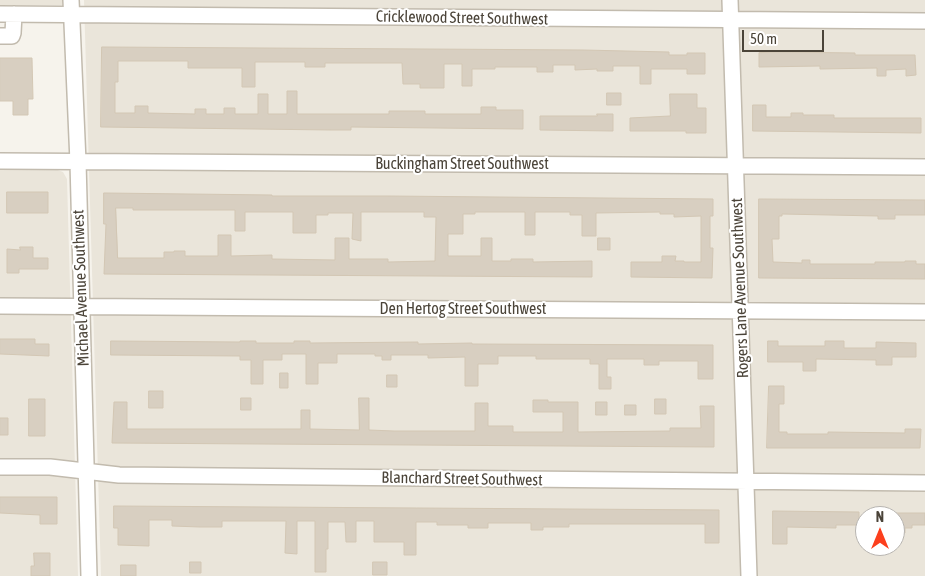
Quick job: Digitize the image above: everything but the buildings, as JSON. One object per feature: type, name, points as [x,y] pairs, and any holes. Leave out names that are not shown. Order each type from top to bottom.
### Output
[{"type":"street","name":"Rogers Lane Avenue Southwest","points":[[730,0],[749,576]]},
{"type":"street","name":"Cricklewood Street Southwest","points":[[7,14],[71,7],[730,20],[925,21]]},
{"type":"street","name":"Michael Avenue Southwest","points":[[71,7],[78,162],[89,576]]},
{"type":"street","points":[[0,36],[12,36],[14,33],[7,14]]},
{"type":"street","name":"Buckingham Street Southwest","points":[[0,161],[925,167]]},
{"type":"street","name":"Den Hertog Street Southwest","points":[[0,306],[925,312]]},
{"type":"street","name":"Blanchard Street Southwest","points":[[0,467],[50,467],[120,475],[925,483]]},
{"type":"shaded area","points":[[0,0],[62,0],[62,5],[0,5]]},
{"type":"shaded area","points":[[84,0],[925,0],[925,576],[101,576]]},
{"type":"shaded area","points":[[0,166],[47,166],[63,172],[67,179],[78,576],[0,576]]}]
